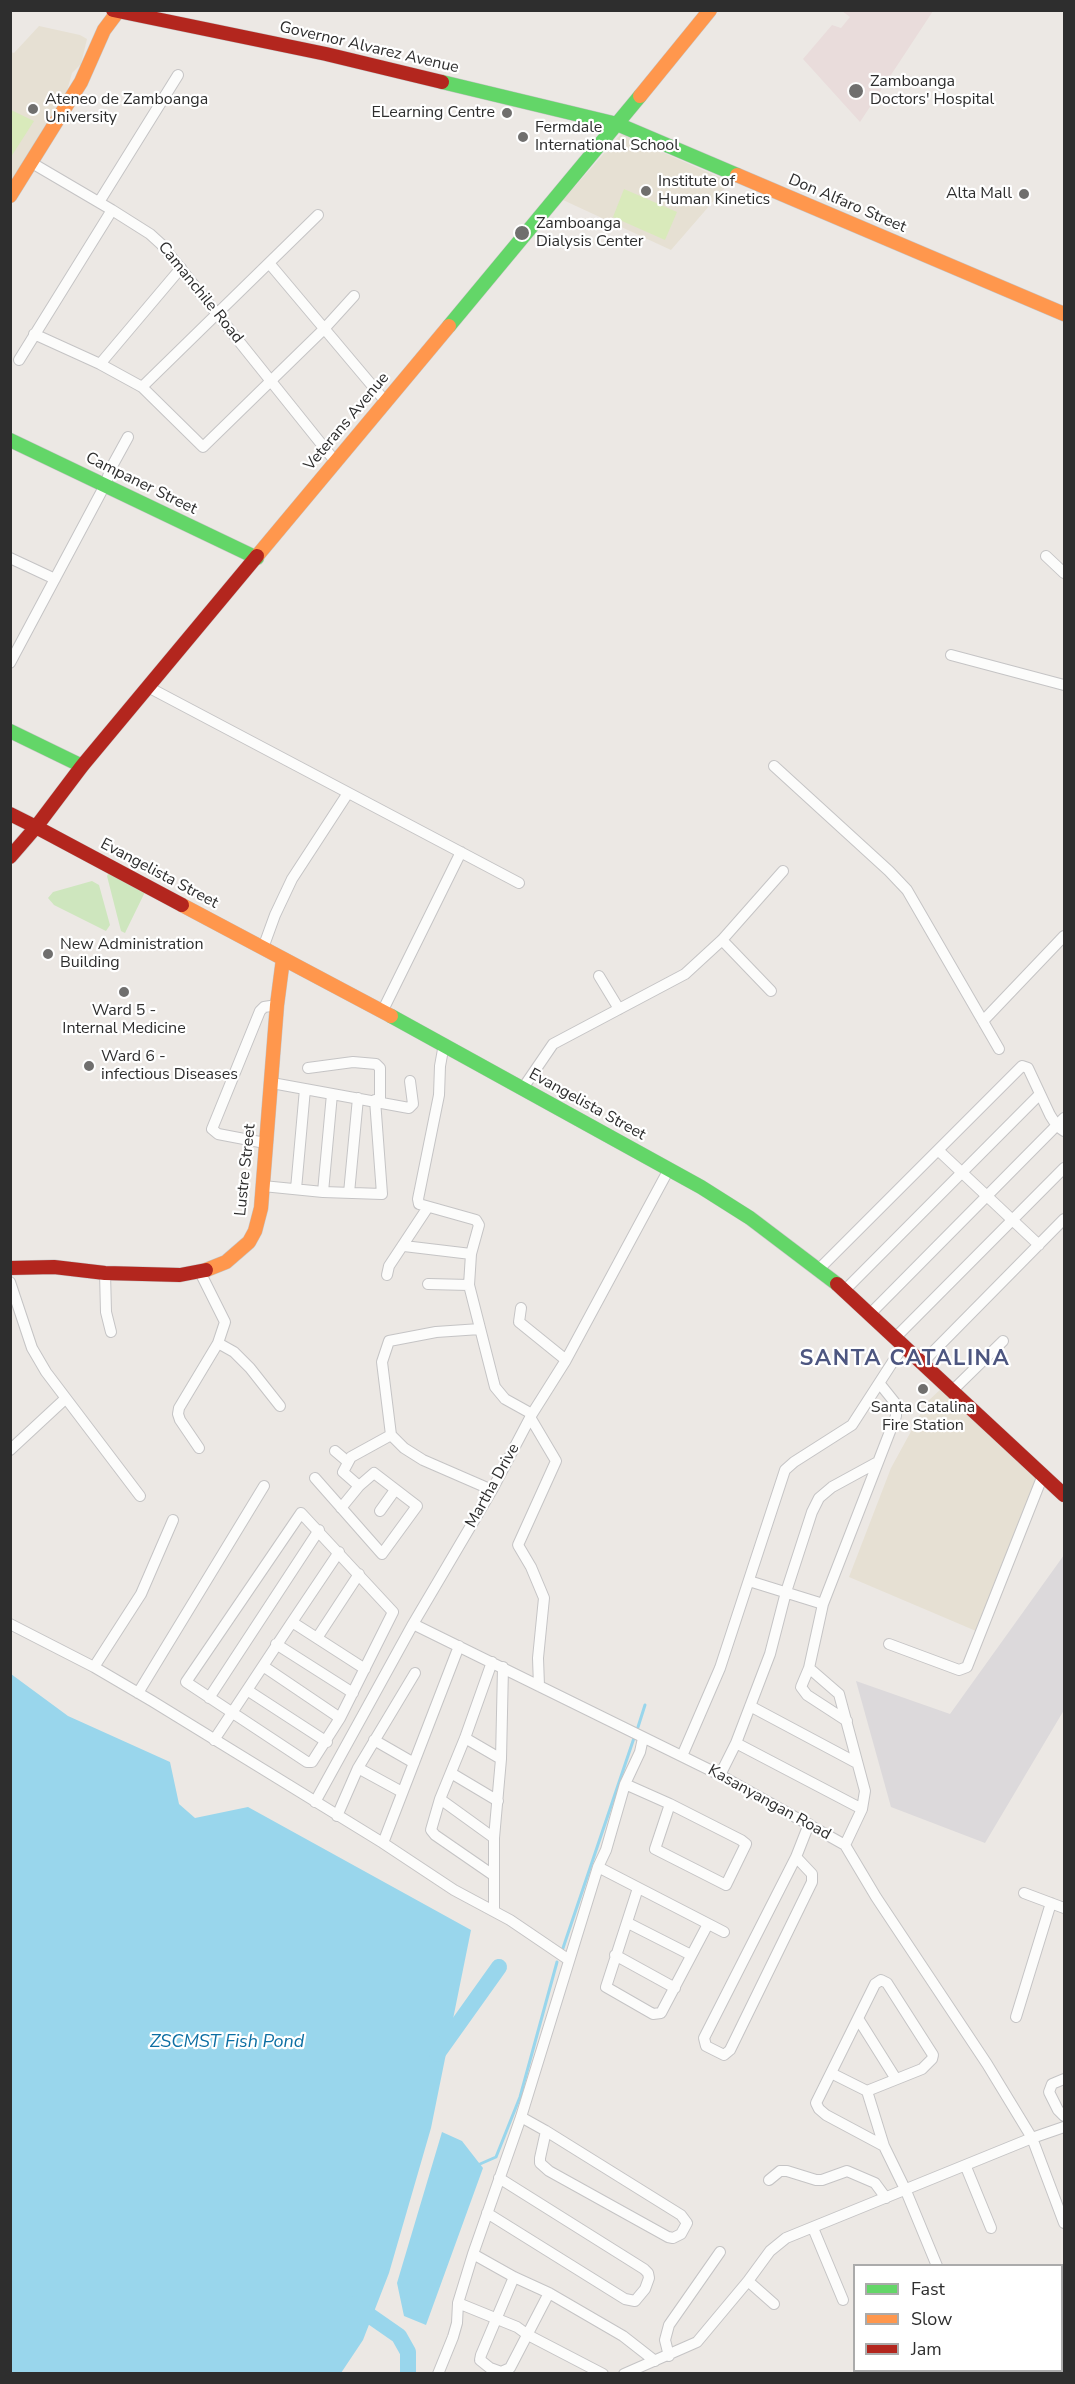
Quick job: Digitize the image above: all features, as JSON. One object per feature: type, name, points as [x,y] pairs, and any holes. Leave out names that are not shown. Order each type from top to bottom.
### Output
[{"type":"main road","name":"Veterans Avenue","points":[[10,857],[82,766],[710,10]]},
{"type":"main road","name":"Governor Alvarez Avenue","points":[[117,11],[326,54],[617,124]]},
{"type":"main road","points":[[10,196],[81,81],[104,30],[117,11]]},
{"type":"main road","name":"Don Alfaro Street","points":[[617,124],[1065,314]]},
{"type":"main road","name":"Campaner Street","points":[[10,440],[256,558]]},
{"type":"main road","points":[[10,730],[82,766]]},
{"type":"main road","name":"Evangelista Street","points":[[10,814],[444,1044],[669,1169],[750,1218],[844,1290],[1065,1495]]},
{"type":"main road","name":"Lustre Street","points":[[10,1268],[54,1267],[105,1273],[180,1275],[200,1272],[226,1262],[253,1237],[261,1208],[277,1005],[283,959]]},
{"type":"street","points":[[99,202],[178,75]]},
{"type":"street","name":"Camanchile Road","points":[[32,163],[150,234],[181,268],[335,461]]},
{"type":"street","points":[[19,360],[112,210]]},
{"type":"street","points":[[142,387],[318,215]]},
{"type":"street","points":[[269,263],[386,402]]},
{"type":"street","points":[[99,364],[181,268]]},
{"type":"street","points":[[34,334],[142,387],[203,447],[324,329],[354,296]]},
{"type":"street","points":[[10,663],[105,485],[111,468],[128,437]]},
{"type":"street","points":[[1046,556],[1065,573]]},
{"type":"street","points":[[10,558],[55,579]]},
{"type":"street","points":[[951,655],[1065,685]]},
{"type":"street","points":[[148,687],[519,883]]},
{"type":"street","points":[[774,766],[907,890],[999,1049]]},
{"type":"street","points":[[263,948],[292,879],[348,793]]},
{"type":"street","points":[[382,1012],[461,852]]},
{"type":"street","points":[[523,1088],[553,1044],[685,975],[722,940],[783,870]]},
{"type":"street","points":[[983,1021],[1065,936]]},
{"type":"street","points":[[722,940],[771,991]]},
{"type":"street","points":[[599,976],[619,1009]]},
{"type":"street","points":[[265,1143],[218,1134],[212,1129],[260,1011],[264,1007],[277,1005]]},
{"type":"street","points":[[444,1044],[440,1066],[440,1095],[418,1199],[419,1204],[476,1220],[479,1225],[471,1254],[469,1286],[495,1387],[505,1399],[531,1415],[556,1461],[518,1545],[531,1567],[544,1598],[538,1658],[539,1686]]},
{"type":"street","points":[[263,1186],[379,1196],[383,1191],[378,1101],[380,1068],[376,1064],[353,1062],[308,1068]]},
{"type":"street","points":[[818,1270],[1022,1066],[1028,1068],[1039,1095],[1062,1125],[987,1195],[870,1314]]},
{"type":"street","points":[[272,1083],[411,1107],[413,1104],[410,1081]]},
{"type":"street","points":[[296,1190],[305,1089]]},
{"type":"street","points":[[323,1192],[332,1094]]},
{"type":"street","points":[[844,1290],[1039,1095]]},
{"type":"street","points":[[350,1193],[358,1098]]},
{"type":"street","points":[[939,1151],[1039,1245]]},
{"type":"street","points":[[682,1756],[720,1668],[785,1470],[852,1425],[880,1384],[899,1342],[1012,1219],[1065,1168]]},
{"type":"street","name":"Martha Drive","points":[[315,1802],[413,1624],[492,1490],[531,1415],[566,1360],[669,1169]]},
{"type":"street","points":[[387,1275],[389,1266],[428,1207]]},
{"type":"street","points":[[922,1363],[1065,1219]]},
{"type":"street","points":[[404,1246],[471,1254]]},
{"type":"street","points":[[198,1448],[180,1420],[179,1408],[218,1343],[225,1322],[200,1272]]},
{"type":"street","points":[[105,1273],[106,1312],[111,1332]]},
{"type":"street","points":[[10,1282],[32,1348],[65,1400],[140,1496]]},
{"type":"street","points":[[428,1284],[469,1286]]},
{"type":"street","points":[[521,1308],[519,1322],[566,1360]]},
{"type":"street","points":[[480,1329],[436,1332],[389,1341],[382,1362],[390,1435],[404,1448],[423,1460],[492,1490]]},
{"type":"street","points":[[953,1390],[1003,1341]]},
{"type":"street","points":[[218,1343],[234,1352],[250,1368],[280,1406]]},
{"type":"street","points":[[847,1721],[802,1690],[801,1687],[809,1668],[823,1604],[897,1408],[880,1384]]},
{"type":"street","points":[[10,1450],[65,1400]]},
{"type":"street","points":[[359,1486],[343,1472],[348,1462],[354,1454],[390,1435]]},
{"type":"street","points":[[335,1451],[348,1462]]},
{"type":"street","points":[[720,1775],[736,1743],[770,1654],[786,1592],[812,1512],[819,1498],[832,1487],[876,1463]]},
{"type":"street","points":[[315,1478],[341,1508],[382,1554],[417,1506],[374,1473],[359,1486],[341,1508]]},
{"type":"street","points":[[889,1644],[959,1670],[968,1667],[1043,1475]]},
{"type":"street","points":[[138,1693],[264,1486]]},
{"type":"street","points":[[380,1511],[395,1490]]},
{"type":"street","points":[[304,1514],[319,1530],[393,1612],[327,1742],[315,1760],[307,1762],[186,1682],[297,1516],[304,1514]]},
{"type":"street","points":[[94,1667],[141,1594],[173,1520]]},
{"type":"street","points":[[209,1698],[319,1530]]},
{"type":"street","points":[[214,1740],[339,1552]]},
{"type":"street","points":[[317,1638],[358,1574]]},
{"type":"street","points":[[749,1581],[823,1604]]},
{"type":"street","points":[[292,1622],[365,1669]]},
{"type":"street","points":[[10,1624],[94,1667],[138,1693],[383,1843],[454,1890],[494,1911],[569,1960]]},
{"type":"street","name":"Kasanyangan Road","points":[[413,1624],[720,1775],[845,1845],[876,1897],[987,2064],[1032,2138],[1065,2223]]},
{"type":"street","points":[[276,1644],[353,1693]]},
{"type":"street","points":[[383,1843],[459,1646]]},
{"type":"street","points":[[492,1662],[440,1799],[432,1832],[494,1875]]},
{"type":"street","points":[[263,1666],[340,1718]]},
{"type":"street","points":[[494,1911],[494,1838],[501,1759],[503,1667]]},
{"type":"street","points":[[809,1668],[839,1694],[855,1761],[865,1791],[862,1809],[845,1845]]},
{"type":"street","points":[[337,1816],[358,1768],[415,1673]]},
{"type":"street","points":[[247,1690],[327,1742]]},
{"type":"street","points":[[750,1706],[855,1761]]},
{"type":"street","points":[[465,1738],[501,1759]]},
{"type":"street","points":[[438,2373],[453,2337],[457,2323],[458,2303],[473,2254],[521,2116],[598,1868],[643,1738]]},
{"type":"street","points":[[374,1740],[414,1762]]},
{"type":"street","points":[[736,1743],[862,1809]]},
{"type":"street","points":[[358,1768],[402,1792]]},
{"type":"street","points":[[451,1773],[498,1801]]},
{"type":"street","points":[[626,1784],[670,1804],[746,1844],[726,1885],[655,1849],[670,1804]]},
{"type":"street","points":[[440,1799],[494,1838]]},
{"type":"street","points":[[796,1857],[812,1874],[812,1881],[728,2054],[724,2055],[706,2046],[704,2038],[796,1857],[809,1824]]},
{"type":"street","points":[[598,1868],[724,1932]]},
{"type":"street","points":[[638,1888],[606,1984],[606,1988],[610,1991],[657,2015],[662,2013],[708,1924]]},
{"type":"street","points":[[1024,1893],[1065,1908]]},
{"type":"street","points":[[1016,2017],[1051,1903]]},
{"type":"street","points":[[628,1923],[691,1955]]},
{"type":"street","points":[[615,1955],[675,1988]]},
{"type":"street","points":[[867,2091],[922,2069],[932,2060],[933,2055],[884,1980],[875,1984],[816,2103],[826,2115],[884,2146]]},
{"type":"street","points":[[859,2020],[896,2079]]},
{"type":"street","points":[[831,2073],[867,2091],[884,2146],[937,2264]]},
{"type":"street","points":[[1065,2079],[1055,2081],[1049,2092],[1058,2110],[1065,2116]]},
{"type":"street","points":[[521,2116],[546,2131],[681,2216],[687,2223],[681,2234],[673,2238],[656,2231],[549,2171],[540,2163],[546,2131]]},
{"type":"street","points":[[624,2373],[669,2356],[697,2342],[778,2243],[1032,2138],[1065,2127]]},
{"type":"street","points":[[966,2166],[991,2228]]},
{"type":"street","points":[[769,2180],[780,2171],[822,2180],[847,2171],[875,2183],[886,2198]]},
{"type":"street","points":[[487,2213],[625,2299],[635,2301],[645,2289],[649,2278],[644,2269],[499,2178]]},
{"type":"street","points":[[813,2228],[843,2300]]},
{"type":"street","points":[[669,2356],[665,2340],[669,2325],[720,2252]]},
{"type":"street","points":[[473,2254],[623,2336],[655,2361]]},
{"type":"street","points":[[514,2277],[481,2355],[480,2361],[490,2368],[506,2372],[549,2294]]},
{"type":"street","points":[[748,2281],[774,2304]]},
{"type":"street","points":[[458,2303],[518,2327],[528,2335],[603,2373]]},
{"type":"shaded area","name":"Zamboanga Doctors' Hospital","points":[[842,11],[933,11],[860,122],[803,59],[832,25],[841,28],[850,17]]},
{"type":"shaded area","name":"Ateneo de Zamboanga University","points":[[39,26],[80,35],[87,39],[81,64],[72,73],[67,91],[11,182],[11,52],[14,53]]},
{"type":"shaded area","name":"Institute of Human Kinetics","points":[[621,134],[730,182],[671,250],[563,200]]},
{"type":"shaded area","points":[[942,1388],[1036,1479],[976,1631],[849,1577],[891,1468],[927,1402]]},
{"type":"shaded area","points":[[1064,1555],[1064,1710],[985,1843],[891,1807],[856,1681],[950,1714]]},
{"type":"green space","points":[[11,110],[34,121],[11,157]]},
{"type":"green space","points":[[624,189],[677,212],[665,240],[613,217]]},
{"type":"green space","points":[[109,872],[145,892],[125,933],[121,931],[107,876]]},
{"type":"green space","points":[[92,881],[99,885],[110,925],[106,931],[54,905],[48,898],[53,892]]},
{"type":"water","name":"ZSCMST Fish Pond","points":[[11,1674],[68,1716],[170,1762],[179,1804],[195,1818],[248,1807],[471,1930],[431,2128],[389,2273],[363,2340],[341,2373],[11,2373]]},
{"type":"water","points":[[442,2132],[462,2141],[483,2168],[426,2325],[404,2316],[397,2283]]},
{"type":"waterway","points":[[638,1727],[645,1705]]},
{"type":"waterway","points":[[562,1951],[634,1738]]},
{"type":"waterway","points":[[480,2164],[496,2157],[520,2097],[557,1962]]},
{"type":"waterway","points":[[437,2054],[499,1967]]},
{"type":"waterway","points":[[353,2304],[399,2336],[408,2352],[408,2374]]},
{"type":"traffic: fast","points":[[442,82],[617,124],[737,175]]},
{"type":"traffic: fast","points":[[449,326],[640,96]]},
{"type":"traffic: fast","points":[[10,440],[257,558]]},
{"type":"traffic: fast","points":[[10,731],[82,766]]},
{"type":"traffic: fast","points":[[391,1016],[701,1187],[750,1218],[837,1284]]},
{"type":"traffic: slow","points":[[10,196],[81,82],[104,30],[119,10]]},
{"type":"traffic: slow","points":[[640,96],[710,10]]},
{"type":"traffic: slow","points":[[737,175],[1064,314]]},
{"type":"traffic: slow","points":[[257,556],[449,326]]},
{"type":"traffic: slow","points":[[182,905],[391,1016]]},
{"type":"traffic: slow","points":[[206,1270],[226,1262],[249,1242],[255,1231],[261,1208],[277,1005],[283,959]]},
{"type":"traffic: jam","points":[[113,10],[326,54],[442,82]]},
{"type":"traffic: jam","points":[[10,814],[36,827],[82,766],[257,556]]},
{"type":"traffic: jam","points":[[10,857],[36,827],[182,905]]},
{"type":"traffic: jam","points":[[10,1268],[54,1267],[105,1273],[180,1275],[206,1270]]},
{"type":"traffic: jam","points":[[837,1284],[1064,1495]]},
{"type":"place","name":"Zamboanga Doctors' Hospital","points":[[856,91]]},
{"type":"place","name":"Ateneo de Zamboanga University","points":[[33,109]]},
{"type":"place","name":"ELearning Centre","points":[[507,113]]},
{"type":"place","name":"Fermdale International School","points":[[523,137]]},
{"type":"place","name":"Institute of Human Kinetics","points":[[646,191]]},
{"type":"place","name":"Alta Mall","points":[[1024,194]]},
{"type":"place","name":"Zamboanga Dialysis Center","points":[[522,233]]},
{"type":"place","name":"New Administration Building","points":[[48,954]]},
{"type":"place","name":"Ward 5 - Internal Medicine","points":[[124,992]]},
{"type":"place","name":"Ward 6 - infectious Diseases","points":[[89,1066]]},
{"type":"place","name":"Santa Catalina Fire Station","points":[[923,1389]]},
{"type":"district","name":"SANTA CATALINA","points":[[905,1360]]}]
